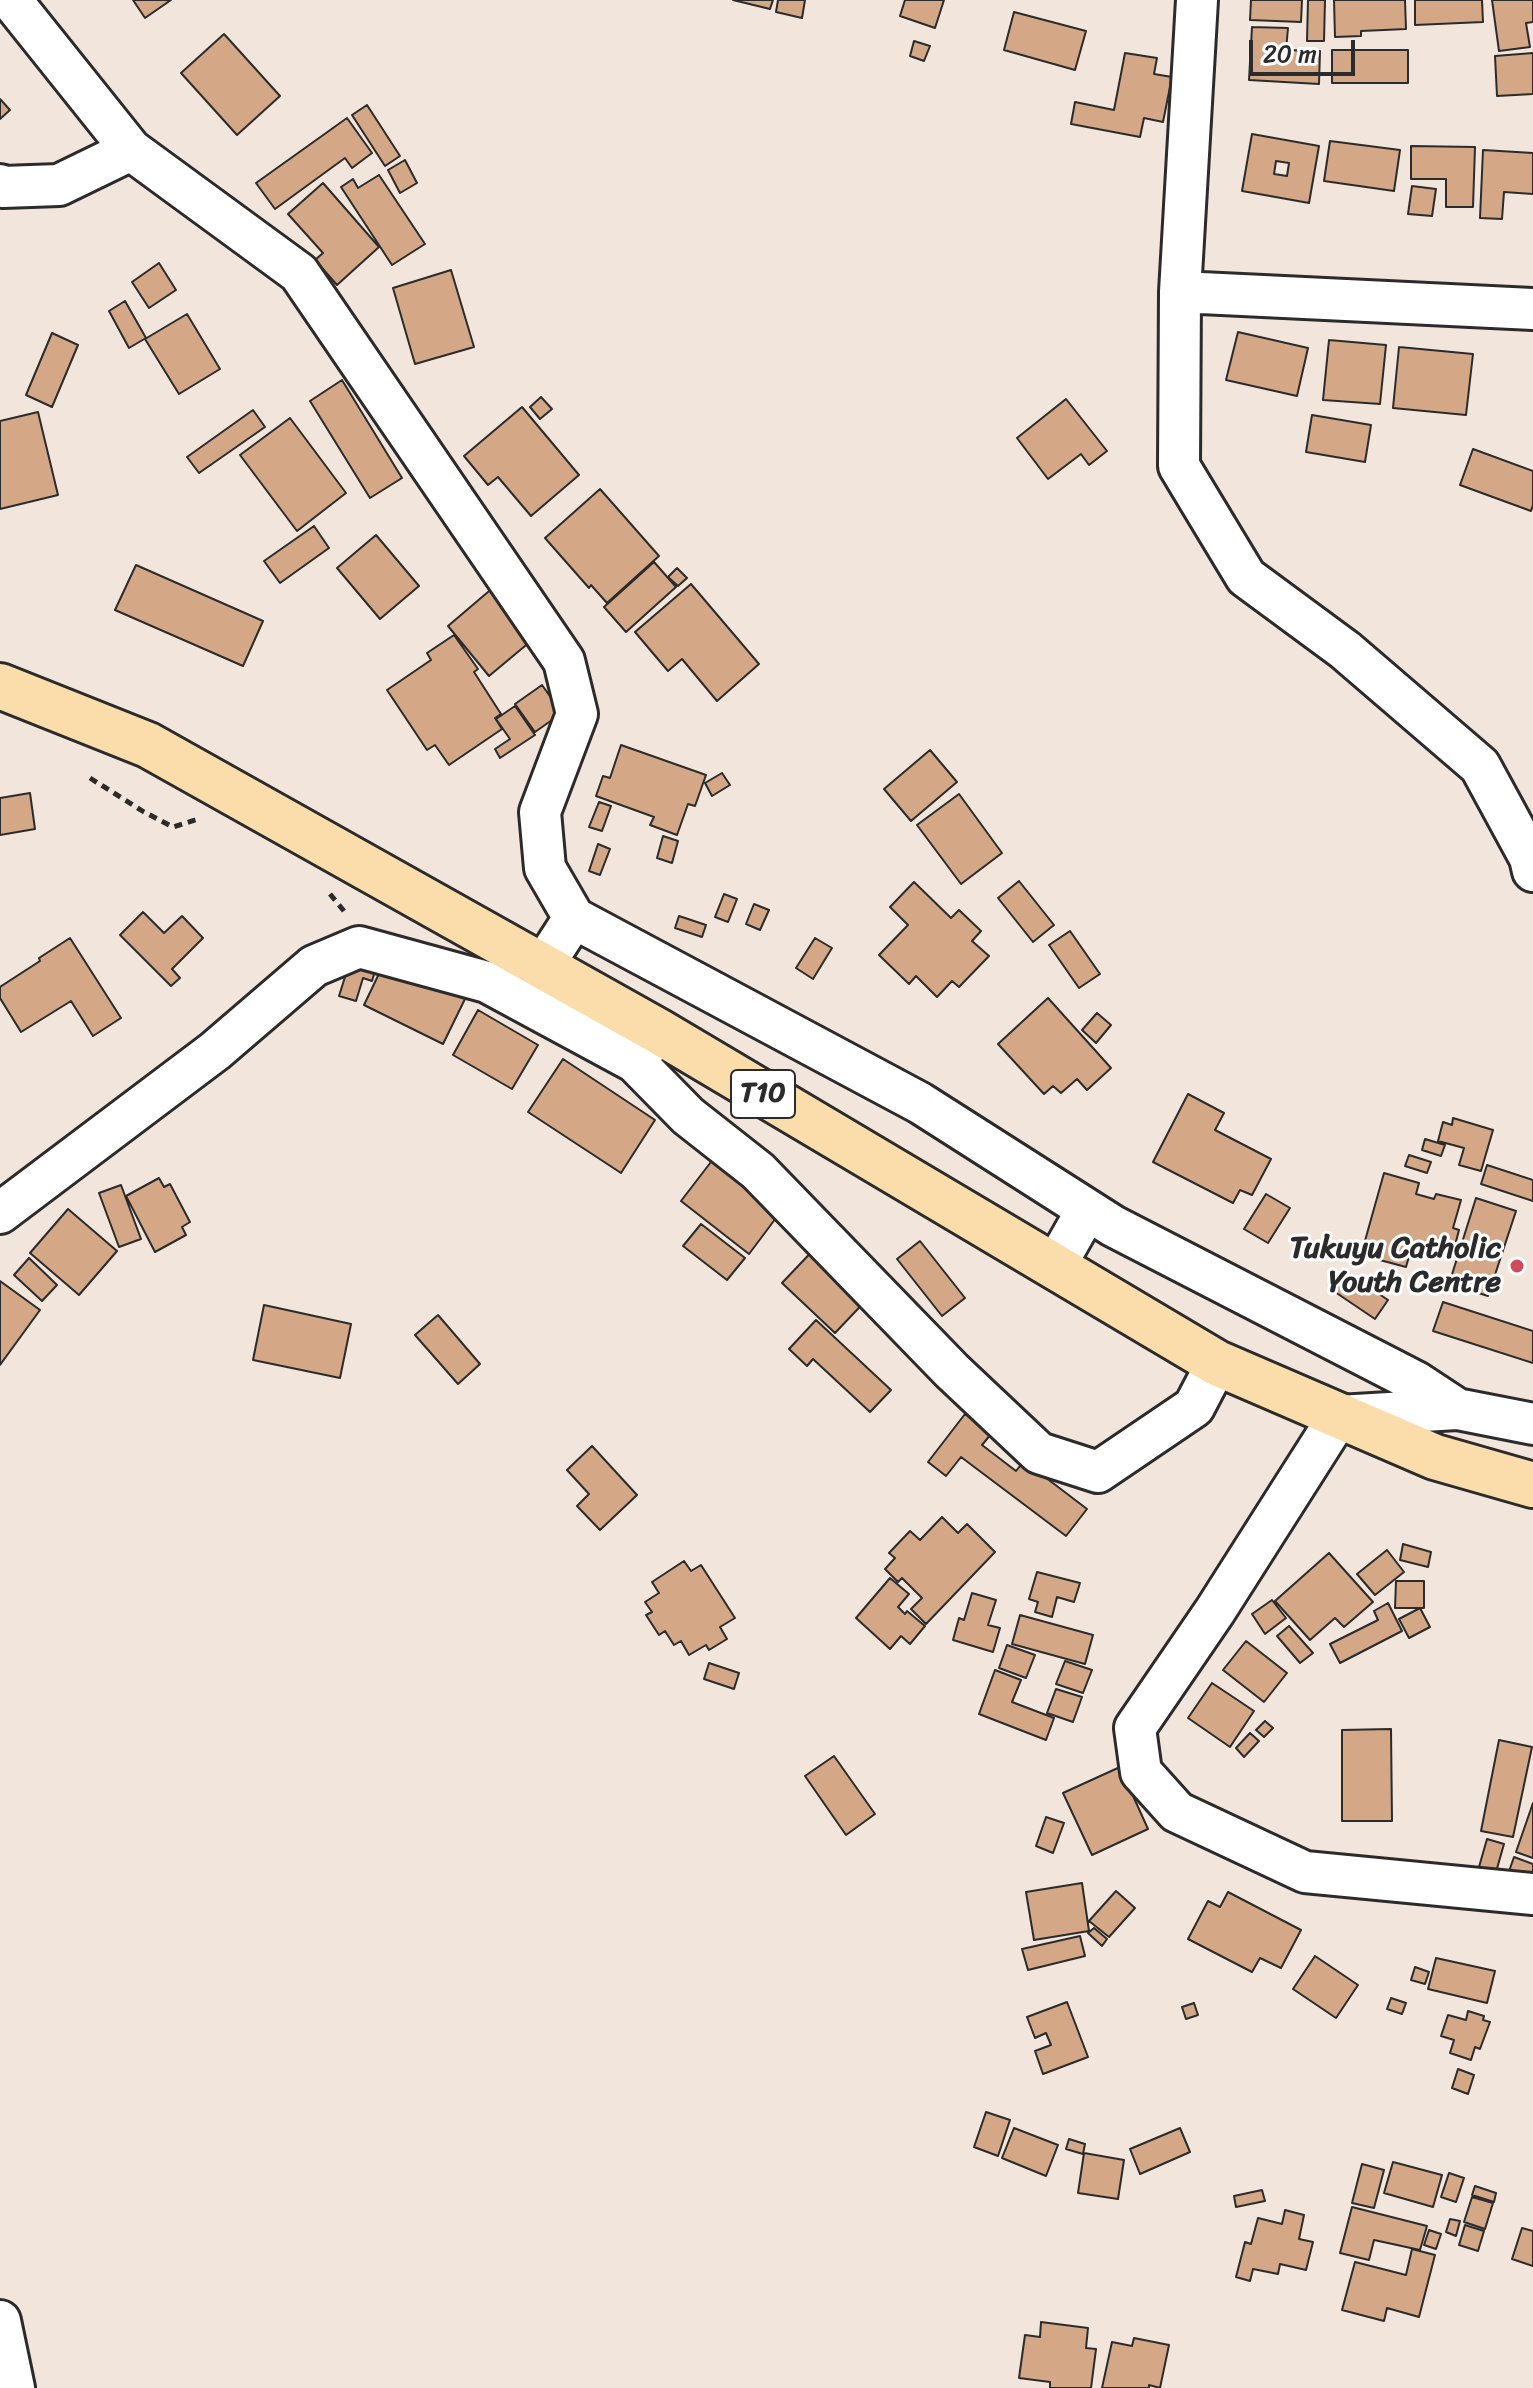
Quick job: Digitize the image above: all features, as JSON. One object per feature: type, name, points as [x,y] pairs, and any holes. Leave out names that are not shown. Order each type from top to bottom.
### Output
[{"type":"highway","name":"T10","points":[[0,686],[148,745],[543,966],[646,1047],[1054,1268],[1217,1363],[1435,1457],[1533,1485]]},
{"type":"street","points":[[11,0],[131,150],[299,273],[564,661],[577,714],[540,812],[545,868],[574,918],[920,1103],[1113,1226],[1416,1382],[1457,1409]]},
{"type":"street","points":[[1197,0],[1180,292],[1179,466],[1246,577],[1345,650],[1480,766],[1530,858],[1533,871]]},
{"type":"street","points":[[0,185],[59,185],[131,150]]},
{"type":"street","points":[[1180,292],[1533,309]]},
{"type":"street","points":[[543,966],[574,918]]},
{"type":"street","points":[[0,1213],[215,1051],[314,966],[359,947],[487,982],[646,1047],[688,1116],[758,1171],[952,1371],[1039,1453],[1098,1472],[1194,1407],[1217,1363]]},
{"type":"street","points":[[1054,1268],[1087,1210]]},
{"type":"street","points":[[1533,1424],[1457,1409],[1339,1416],[1215,1611],[1135,1728],[1141,1772],[1177,1812],[1305,1872],[1533,1894]]},
{"type":"street","points":[[0,2321],[14,2388]]},
{"type":"path","points":[[90,778],[173,827],[196,818],[206,822]]},
{"type":"path","points":[[328,891],[340,909],[375,936],[377,952]]},
{"type":"building","points":[[133,0],[171,0],[145,18]]},
{"type":"building","points":[[733,0],[773,0],[770,9]]},
{"type":"building","points":[[778,0],[805,0],[802,18],[776,12]]},
{"type":"building","points":[[905,0],[944,0],[935,28],[900,16]]},
{"type":"building","points":[[1251,0],[1302,0],[1301,22],[1250,20]]},
{"type":"building","points":[[1308,0],[1325,0],[1324,41],[1307,41]]},
{"type":"building","points":[[1334,0],[1405,0],[1406,29],[1361,31],[1361,36],[1335,37]]},
{"type":"building","points":[[1415,0],[1482,0],[1483,22],[1415,25]]},
{"type":"building","points":[[1492,0],[1533,0],[1533,22],[1526,23],[1530,47],[1499,51]]},
{"type":"building","points":[[1014,12],[1086,31],[1075,70],[1004,50]]},
{"type":"building","points":[[1252,27],[1288,28],[1286,50],[1320,51],[1319,84],[1249,80]]},
{"type":"building","points":[[224,34],[280,96],[237,135],[181,73]]},
{"type":"building","points":[[914,41],[930,46],[924,61],[910,56]]},
{"type":"building","points":[[1332,50],[1408,50],[1408,83],[1332,83]]},
{"type":"building","points":[[1125,53],[1157,58],[1154,74],[1172,77],[1163,122],[1144,118],[1140,137],[1071,124],[1075,102],[1114,110]]},
{"type":"building","points":[[1533,53],[1533,94],[1497,96],[1495,56]]},
{"type":"building","points":[[0,99],[10,110],[0,119]]},
{"type":"building","points":[[367,105],[400,156],[385,166],[352,115]]},
{"type":"building","points":[[347,118],[372,153],[352,168],[345,158],[275,209],[256,183]]},
{"type":"building","points":[[1252,134],[1319,146],[1309,203],[1242,191]],"holes":[[[1276,161],[1289,163],[1287,176],[1274,174]]]},
{"type":"building","points":[[1330,141],[1400,150],[1394,191],[1324,181]]},
{"type":"building","points":[[1411,146],[1475,147],[1473,207],[1446,207],[1446,179],[1411,179]]},
{"type":"building","points":[[1483,150],[1533,153],[1533,194],[1504,192],[1502,219],[1480,218]]},
{"type":"building","points":[[405,160],[417,183],[400,193],[388,170]]},
{"type":"building","points":[[379,175],[425,244],[392,265],[341,187],[353,179],[358,188]]},
{"type":"building","points":[[323,183],[379,247],[337,285],[315,260],[323,253],[288,214]]},
{"type":"building","points":[[1412,186],[1436,189],[1432,216],[1408,214]]},
{"type":"building","points":[[159,263],[176,290],[149,308],[132,282]]},
{"type":"building","points":[[451,270],[474,347],[415,364],[393,288]]},
{"type":"building","points":[[125,301],[146,338],[129,348],[109,311]]},
{"type":"building","points":[[187,314],[220,369],[179,394],[145,339]]},
{"type":"building","points":[[1238,332],[1308,348],[1297,396],[1226,380]]},
{"type":"building","points":[[52,333],[78,345],[52,407],[26,395]]},
{"type":"building","points":[[1329,340],[1386,345],[1380,404],[1323,400]]},
{"type":"building","points":[[1399,347],[1473,354],[1466,415],[1393,408]]},
{"type":"building","points":[[342,380],[402,478],[370,498],[310,401]]},
{"type":"building","points":[[541,397],[552,409],[540,419],[530,407]]},
{"type":"building","points":[[1066,399],[1107,451],[1089,465],[1081,454],[1048,479],[1017,438]]},
{"type":"building","points":[[522,407],[579,475],[531,516],[498,477],[488,485],[464,456]]},
{"type":"building","points":[[253,410],[265,427],[199,473],[187,457]]},
{"type":"building","points":[[38,412],[58,495],[0,509],[0,421]]},
{"type":"building","points":[[1312,415],[1371,425],[1365,462],[1306,452]]},
{"type":"building","points":[[290,418],[346,493],[297,531],[240,455]]},
{"type":"building","points":[[1473,449],[1533,471],[1531,511],[1460,485]]},
{"type":"building","points":[[600,489],[659,556],[607,603],[591,585],[589,588],[545,538]]},
{"type":"building","points":[[314,526],[329,548],[280,583],[264,561]]},
{"type":"building","points":[[376,535],[419,586],[380,619],[337,568]]},
{"type":"building","points":[[654,562],[676,587],[626,632],[604,607]]},
{"type":"building","points":[[136,565],[263,621],[243,666],[115,610]]},
{"type":"building","points":[[677,568],[687,578],[678,586],[668,577]]},
{"type":"building","points":[[691,584],[759,664],[717,701],[682,659],[668,671],[635,632]]},
{"type":"building","points":[[495,586],[537,636],[489,676],[448,626]]},
{"type":"building","points":[[454,635],[478,669],[474,672],[501,714],[495,718],[502,729],[449,765],[435,745],[427,750],[387,690],[431,660],[427,653]]},
{"type":"building","points":[[542,685],[562,713],[535,732],[515,704]]},
{"type":"building","points":[[515,706],[535,735],[500,758],[495,749],[510,739],[496,719]]},
{"type":"building","points":[[621,745],[706,775],[695,806],[688,804],[677,835],[650,825],[654,817],[596,796],[603,776],[610,778]]},
{"type":"building","points":[[930,750],[957,782],[911,821],[884,789]]},
{"type":"building","points":[[722,773],[730,785],[712,796],[705,783]]},
{"type":"building","points":[[30,793],[35,829],[0,835],[0,798]]},
{"type":"building","points":[[959,794],[1002,853],[961,884],[917,825]]},
{"type":"building","points":[[599,802],[611,806],[602,831],[589,827]]},
{"type":"building","points":[[663,836],[678,841],[672,863],[657,858]]},
{"type":"building","points":[[598,844],[610,849],[600,875],[589,871]]},
{"type":"building","points":[[1019,881],[1054,925],[1033,942],[998,898]]},
{"type":"building","points":[[914,882],[951,918],[959,910],[981,931],[972,941],[989,956],[959,987],[952,981],[937,997],[916,976],[909,984],[879,955],[908,925],[890,907]]},
{"type":"building","points":[[724,894],[737,899],[728,922],[715,917]]},
{"type":"building","points":[[754,904],[769,910],[760,930],[746,924]]},
{"type":"building","points":[[143,912],[164,933],[182,916],[203,938],[172,969],[180,978],[171,986],[120,935]]},
{"type":"building","points":[[679,916],[706,925],[702,937],[675,928]]},
{"type":"building","points":[[1070,931],[1100,974],[1079,988],[1049,945]]},
{"type":"building","points":[[70,938],[121,1018],[93,1036],[71,1001],[21,1032],[0,998],[0,987]]},
{"type":"building","points":[[815,938],[832,948],[813,979],[796,968]]},
{"type":"building","points":[[386,959],[465,999],[443,1044],[364,1005]]},
{"type":"building","points":[[350,961],[376,968],[372,981],[363,978],[356,1001],[339,996]]},
{"type":"building","points":[[1048,998],[1111,1068],[1087,1090],[1077,1079],[1061,1093],[1053,1086],[1044,1094],[998,1044]]},
{"type":"building","points":[[478,1010],[538,1045],[512,1089],[453,1055]]},
{"type":"building","points":[[1097,1013],[1111,1025],[1096,1043],[1082,1030]]},
{"type":"building","points":[[563,1059],[655,1120],[621,1173],[528,1112]]},
{"type":"building","points":[[1188,1094],[1224,1113],[1215,1130],[1271,1159],[1252,1195],[1240,1190],[1233,1203],[1153,1162]]},
{"type":"building","points":[[1453,1118],[1493,1130],[1481,1171],[1459,1165],[1464,1148],[1438,1141],[1443,1122],[1452,1125]]},
{"type":"building","points":[[1425,1139],[1445,1145],[1441,1156],[1422,1150]]},
{"type":"building","points":[[1409,1155],[1431,1162],[1427,1173],[1405,1166]]},
{"type":"building","points":[[714,1158],[782,1210],[749,1254],[681,1201]]},
{"type":"building","points":[[1487,1165],[1533,1180],[1533,1201],[1481,1184]]},
{"type":"building","points":[[1384,1173],[1419,1183],[1416,1194],[1434,1199],[1436,1194],[1461,1200],[1453,1228],[1459,1230],[1452,1257],[1412,1246],[1406,1267],[1361,1255]]},
{"type":"building","points":[[159,1178],[164,1187],[170,1184],[190,1222],[182,1227],[186,1235],[155,1252],[126,1196]]},
{"type":"building","points":[[121,1185],[141,1239],[119,1247],[99,1193]]},
{"type":"building","points":[[1266,1194],[1290,1208],[1268,1243],[1244,1229]]},
{"type":"building","points":[[1476,1198],[1516,1211],[1488,1296],[1449,1284]]},
{"type":"building","points":[[68,1209],[117,1251],[79,1295],[30,1253]]},
{"type":"building","points":[[701,1224],[745,1258],[727,1280],[683,1246]]},
{"type":"building","points":[[920,1241],[965,1298],[942,1316],[897,1259]]},
{"type":"building","points":[[820,1243],[873,1293],[835,1333],[782,1283]]},
{"type":"building","points":[[29,1258],[57,1285],[42,1301],[14,1275]]},
{"type":"building","points":[[1348,1273],[1388,1300],[1375,1319],[1335,1292]]},
{"type":"building","points":[[0,1281],[40,1310],[0,1365]]},
{"type":"building","points":[[1443,1302],[1533,1331],[1533,1363],[1433,1331]]},
{"type":"building","points":[[264,1305],[351,1324],[340,1378],[253,1360]]},
{"type":"building","points":[[438,1315],[480,1364],[458,1384],[415,1335]]},
{"type":"building","points":[[816,1320],[891,1390],[870,1412],[813,1359],[807,1366],[789,1349]]},
{"type":"building","points":[[965,1414],[991,1434],[982,1445],[1016,1471],[1024,1461],[1087,1509],[1066,1536],[961,1457],[946,1476],[928,1462]]},
{"type":"building","points":[[592,1446],[637,1495],[600,1530],[577,1506],[589,1494],[567,1470]]},
{"type":"building","points":[[942,1517],[958,1533],[967,1524],[995,1552],[926,1624],[911,1609],[922,1598],[902,1578],[898,1582],[885,1569],[895,1558],[889,1553],[910,1531],[920,1540]]},
{"type":"building","points":[[1403,1544],[1431,1552],[1428,1567],[1400,1560]]},
{"type":"building","points":[[1387,1550],[1404,1572],[1375,1595],[1357,1574]]},
{"type":"building","points":[[1329,1553],[1373,1602],[1344,1627],[1335,1618],[1310,1640],[1275,1601]]},
{"type":"building","points":[[684,1561],[691,1571],[701,1565],[735,1618],[720,1627],[727,1639],[709,1650],[706,1645],[689,1655],[681,1641],[674,1645],[665,1631],[659,1635],[646,1615],[652,1612],[645,1602],[659,1593],[652,1582]]},
{"type":"building","points":[[1037,1572],[1080,1583],[1074,1602],[1057,1597],[1052,1617],[1035,1612],[1038,1602],[1029,1599]]},
{"type":"building","points":[[890,1578],[909,1594],[898,1607],[925,1626],[910,1644],[901,1636],[890,1649],[856,1618]]},
{"type":"building","points":[[1396,1581],[1424,1581],[1424,1608],[1395,1608]]},
{"type":"building","points":[[972,1593],[996,1600],[988,1625],[1000,1628],[993,1652],[953,1640],[959,1618],[964,1620]]},
{"type":"building","points":[[1272,1600],[1286,1618],[1265,1634],[1252,1614]]},
{"type":"building","points":[[1388,1603],[1402,1631],[1340,1663],[1330,1644],[1378,1620],[1374,1611]]},
{"type":"building","points":[[1420,1608],[1430,1627],[1409,1638],[1399,1619]]},
{"type":"building","points":[[1020,1615],[1093,1635],[1085,1664],[1012,1644]]},
{"type":"building","points":[[1289,1626],[1313,1653],[1300,1663],[1277,1636]]},
{"type":"building","points":[[1246,1641],[1287,1673],[1264,1702],[1223,1670]]},
{"type":"building","points":[[1007,1645],[1035,1655],[1026,1678],[999,1668]]},
{"type":"building","points":[[1065,1661],[1092,1670],[1083,1693],[1056,1684]]},
{"type":"building","points":[[709,1663],[739,1673],[734,1689],[704,1679]]},
{"type":"building","points":[[995,1670],[1021,1680],[1012,1702],[1054,1718],[1046,1740],[979,1714]]},
{"type":"building","points":[[1212,1683],[1254,1711],[1230,1747],[1188,1718]]},
{"type":"building","points":[[1056,1689],[1082,1697],[1073,1722],[1047,1713]]},
{"type":"building","points":[[1265,1721],[1273,1728],[1264,1737],[1256,1730]]},
{"type":"building","points":[[1391,1729],[1392,1821],[1342,1821],[1342,1730]]},
{"type":"building","points":[[1250,1733],[1259,1741],[1244,1757],[1236,1748]]},
{"type":"building","points":[[1499,1740],[1532,1747],[1513,1837],[1481,1831]]},
{"type":"building","points":[[834,1756],[875,1814],[846,1835],[805,1776]]},
{"type":"building","points":[[1120,1767],[1148,1829],[1092,1855],[1063,1793]]},
{"type":"building","points":[[1533,1803],[1533,1858],[1516,1852]]},
{"type":"building","points":[[1046,1817],[1064,1823],[1053,1853],[1036,1846]]},
{"type":"building","points":[[1487,1839],[1504,1844],[1496,1872],[1479,1867]]},
{"type":"building","points":[[1514,1857],[1533,1864],[1533,1890],[1506,1880]]},
{"type":"building","points":[[1082,1883],[1089,1931],[1034,1940],[1026,1892]]},
{"type":"building","points":[[1116,1891],[1135,1908],[1109,1937],[1089,1921]]},
{"type":"building","points":[[1228,1892],[1301,1930],[1281,1968],[1260,1958],[1252,1972],[1188,1939],[1208,1901],[1220,1907]]},
{"type":"building","points":[[1094,1928],[1107,1939],[1102,1946],[1088,1933]]},
{"type":"building","points":[[1080,1936],[1085,1956],[1028,1970],[1022,1949]]},
{"type":"building","points":[[1315,1956],[1358,1985],[1336,2018],[1293,1989]]},
{"type":"building","points":[[1436,1958],[1495,1971],[1487,2003],[1428,1989]]},
{"type":"building","points":[[1415,1967],[1429,1972],[1425,1984],[1411,1980]]},
{"type":"building","points":[[1391,1998],[1406,2003],[1402,2014],[1387,2009]]},
{"type":"building","points":[[1067,2002],[1088,2057],[1043,2074],[1035,2051],[1051,2045],[1046,2033],[1035,2038],[1027,2017]]},
{"type":"building","points":[[1194,2003],[1198,2015],[1186,2019],[1182,2007]]},
{"type":"building","points":[[1468,2011],[1484,2016],[1483,2020],[1490,2022],[1480,2049],[1475,2047],[1471,2060],[1450,2053],[1454,2040],[1441,2036],[1448,2015],[1466,2020]]},
{"type":"building","points":[[1458,2069],[1474,2075],[1468,2094],[1452,2088]]},
{"type":"building","points":[[986,2112],[1010,2120],[998,2156],[974,2147]]},
{"type":"building","points":[[1014,2128],[1058,2145],[1046,2176],[1002,2158]]},
{"type":"building","points":[[1180,2128],[1190,2152],[1140,2174],[1130,2149]]},
{"type":"building","points":[[1069,2139],[1085,2144],[1083,2154],[1066,2149]]},
{"type":"building","points":[[1084,2153],[1124,2160],[1118,2199],[1078,2193]]},
{"type":"building","points":[[1393,2162],[1442,2175],[1433,2207],[1384,2193]]},
{"type":"building","points":[[1362,2164],[1384,2170],[1374,2208],[1352,2203]]},
{"type":"building","points":[[1449,2173],[1464,2178],[1456,2202],[1441,2197]]},
{"type":"building","points":[[1475,2186],[1496,2193],[1494,2202],[1472,2195]]},
{"type":"building","points":[[1262,2190],[1265,2201],[1236,2207],[1234,2196]]},
{"type":"building","points":[[1472,2197],[1493,2203],[1485,2229],[1464,2222]]},
{"type":"building","points":[[1352,2207],[1427,2226],[1420,2250],[1374,2240],[1369,2260],[1340,2253]]},
{"type":"building","points":[[1285,2210],[1304,2215],[1299,2239],[1313,2242],[1306,2270],[1280,2264],[1278,2274],[1253,2269],[1250,2281],[1236,2277],[1245,2242],[1251,2244],[1258,2218],[1282,2224]]},
{"type":"building","points":[[1450,2219],[1460,2221],[1456,2236],[1446,2232]]},
{"type":"building","points":[[1465,2225],[1484,2231],[1478,2251],[1459,2245]]},
{"type":"building","points":[[1522,2228],[1533,2231],[1533,2266],[1512,2259]]},
{"type":"building","points":[[1429,2230],[1441,2234],[1436,2249],[1424,2245]]},
{"type":"building","points":[[1412,2249],[1435,2255],[1419,2317],[1387,2308],[1384,2321],[1342,2310],[1355,2262],[1406,2275]]},
{"type":"building","points":[[1041,2322],[1088,2328],[1086,2348],[1096,2349],[1091,2388],[1050,2388],[1050,2382],[1019,2378],[1025,2335],[1040,2337]]},
{"type":"building","points":[[1134,2338],[1169,2345],[1160,2388],[1149,2385],[1149,2388],[1102,2388],[1112,2342],[1132,2346]]},
{"type":"place","name":"Tukuyu Catholic Youth Centre","points":[[1517,1266]]}]
